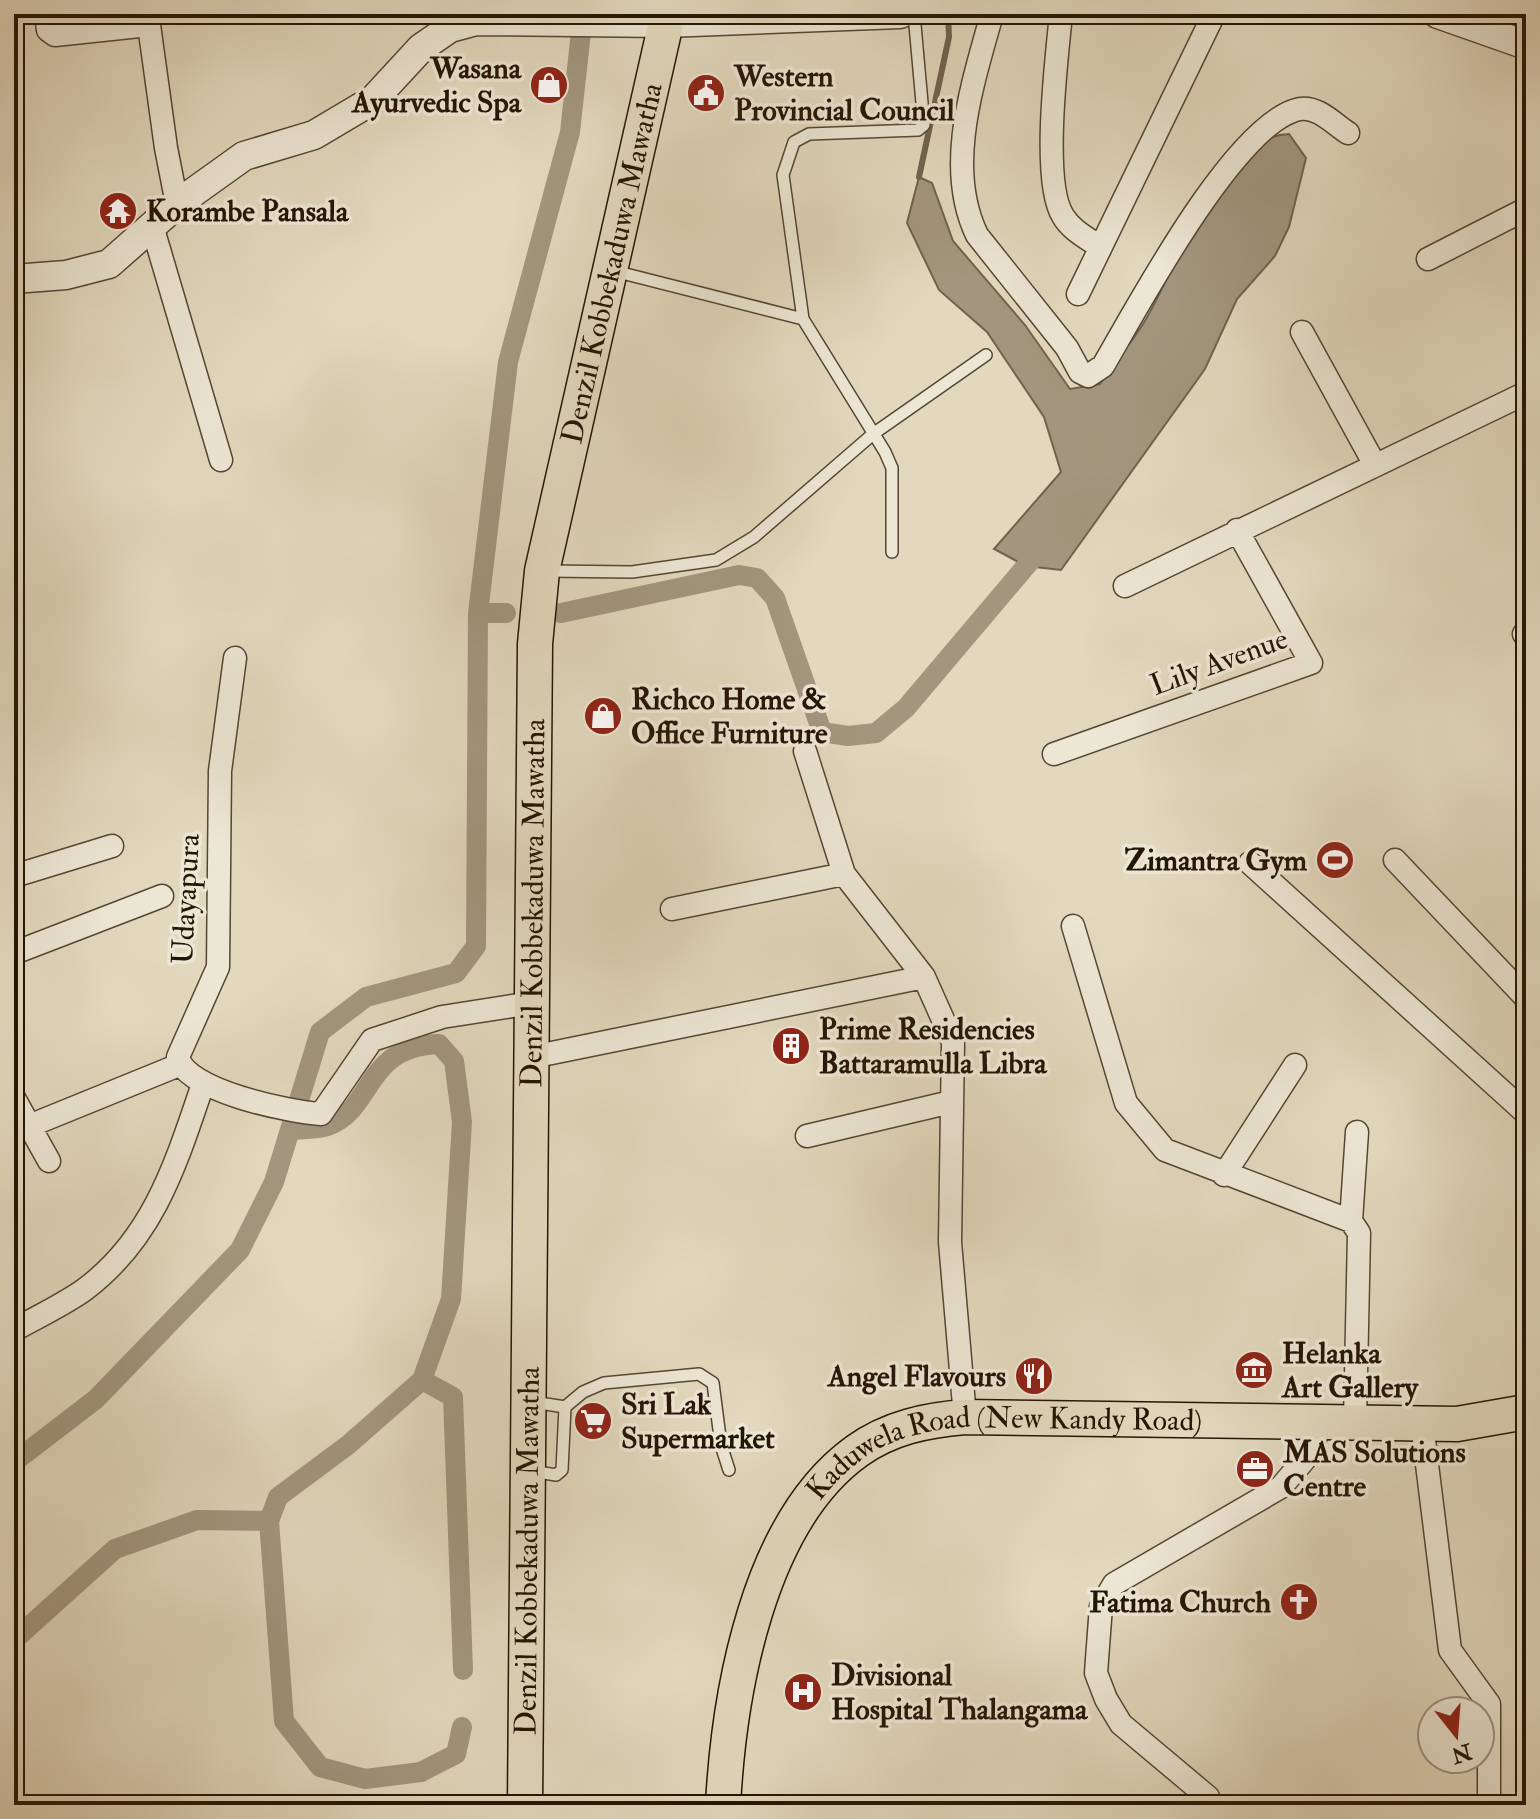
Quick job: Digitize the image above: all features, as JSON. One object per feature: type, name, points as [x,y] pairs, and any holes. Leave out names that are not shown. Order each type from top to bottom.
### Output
[{"type":"main road","name":"Denzil Kobbekaduwa Mawatha","points":[[525,1805],[535,644],[542,571],[667,19]]},
{"type":"main road","name":"Kaduwela Road (New Kandy Road)","points":[[723,1805],[730,1723],[747,1646],[773,1567],[804,1507],[842,1464],[875,1441],[909,1425],[965,1417],[1422,1424],[1472,1423],[1526,1412]]},
{"type":"street","points":[[46,14],[48,30],[55,35],[149,25],[177,204]]},
{"type":"street","points":[[14,279],[66,275],[109,264],[153,229],[177,204],[244,156],[314,135],[373,100],[449,21],[606,23],[900,14]]},
{"type":"street","points":[[992,14],[969,97],[961,191],[967,214],[977,235],[1067,348],[1080,372],[1088,376],[1103,366],[1169,253],[1246,145],[1285,114],[1303,108],[1314,109],[1348,133]]},
{"type":"street","points":[[1061,14],[1053,91],[1054,179],[1061,214],[1076,231],[1100,247]]},
{"type":"street","points":[[1078,294],[1214,14]]},
{"type":"street","points":[[1438,14],[1526,45]]},
{"type":"street","points":[[1428,259],[1526,209]]},
{"type":"street","points":[[153,229],[221,460]]},
{"type":"street","points":[[1302,332],[1375,465]]},
{"type":"street","points":[[1125,586],[1526,393]]},
{"type":"street","name":"Lily Avenue","points":[[1054,754],[1311,663],[1237,530]]},
{"type":"street","name":"Udayapura","points":[[179,1065],[178,1057],[218,967],[220,771],[235,658]]},
{"type":"street","points":[[805,751],[844,874],[924,977],[953,1042],[950,1242],[965,1417]]},
{"type":"street","points":[[14,876],[112,846]]},
{"type":"street","points":[[1395,860],[1526,998]]},
{"type":"street","points":[[1250,863],[1526,1113]]},
{"type":"street","points":[[672,909],[844,874]]},
{"type":"street","points":[[14,953],[162,896]]},
{"type":"street","points":[[1073,926],[1126,1103],[1165,1150],[1351,1221],[1359,1233],[1355,1422]]},
{"type":"street","points":[[532,1057],[924,977]]},
{"type":"street","points":[[29,1126],[179,1065],[203,1084],[295,1112],[321,1114],[372,1040],[442,1017],[532,1003]]},
{"type":"street","points":[[1224,1175],[1295,1065]]},
{"type":"street","points":[[14,1330],[84,1290],[127,1250],[166,1191],[203,1084]]},
{"type":"street","points":[[14,1098],[49,1161]]},
{"type":"street","points":[[807,1136],[951,1102]]},
{"type":"street","points":[[1351,1221],[1357,1132]]},
{"type":"street","points":[[1208,1797],[1121,1724],[1106,1699],[1096,1673],[1101,1606],[1114,1584],[1281,1487],[1310,1453],[1321,1422]]},
{"type":"street","points":[[1422,1424],[1450,1650],[1489,1704],[1489,1805]]},
{"type":"lane","points":[[892,552],[892,468],[803,319],[783,175],[794,142],[809,134],[918,130],[924,125],[914,14]]},
{"type":"lane","points":[[611,270],[803,319]]},
{"type":"lane","points":[[542,571],[632,572],[716,560],[754,537],[873,434],[986,355]]},
{"type":"lane","points":[[528,1471],[556,1475],[562,1470],[565,1407],[583,1392],[604,1383],[699,1374],[713,1383],[721,1445],[729,1470]]},
{"type":"lane","points":[[529,1402],[565,1407]]},
{"type":"shaded area","points":[[1289,134],[1306,158],[1289,227],[1275,256],[1237,299],[1205,369],[1061,570],[1026,566],[994,549],[1061,472],[1044,417],[987,332],[939,290],[907,223],[919,177],[932,183],[953,241],[1025,325],[1070,389],[1100,384],[1130,343],[1146,319],[1186,237],[1220,179],[1240,156],[1263,141]]},
{"type":"waterway","points":[[14,1462],[96,1399],[240,1250],[274,1182],[320,1032],[366,997],[456,973],[476,946],[478,613],[508,362],[570,132],[583,14]]},
{"type":"waterway","points":[[919,177],[949,37],[948,14]]},
{"type":"waterway","points":[[561,613],[739,575],[757,578],[775,598],[822,732],[848,736],[876,733],[906,708],[1043,546]]},
{"type":"waterway","points":[[478,613],[506,613]]},
{"type":"waterway","points":[[14,1640],[115,1549],[197,1520],[269,1521],[278,1497],[348,1445],[422,1380],[451,1299],[462,1122],[454,1061],[439,1044],[414,1048],[396,1056],[383,1067],[343,1117],[324,1127],[290,1130]]},
{"type":"waterway","points":[[422,1380],[453,1397],[463,1670]]},
{"type":"waterway","points":[[269,1521],[284,1721],[320,1767],[365,1779],[421,1772],[456,1754],[462,1727]]},
{"type":"place","name":"Wasana Ayurvedic Spa","points":[[549,85]]},
{"type":"place","name":"Western Provincial Council","points":[[706,93]]},
{"type":"place","name":"Korambe Pansala","points":[[118,211]]},
{"type":"place","name":"Richco Home & Office Furniture","points":[[603,716]]},
{"type":"place","name":"Zimantra Gym","points":[[1335,860]]},
{"type":"place","name":"Prime Residencies Battaramulla Libra","points":[[791,1046]]},
{"type":"place","name":"Helanka Art Gallery","points":[[1254,1370]]},
{"type":"place","name":"Angel Flavours","points":[[1034,1376]]},
{"type":"place","name":"Sri Lak Supermarket","points":[[593,1421]]},
{"type":"place","name":"MAS Solutions Centre","points":[[1255,1469]]},
{"type":"place","name":"Fatima Church","points":[[1299,1602]]},
{"type":"place","name":"Divisional Hospital Thalangama","points":[[803,1692]]}]
